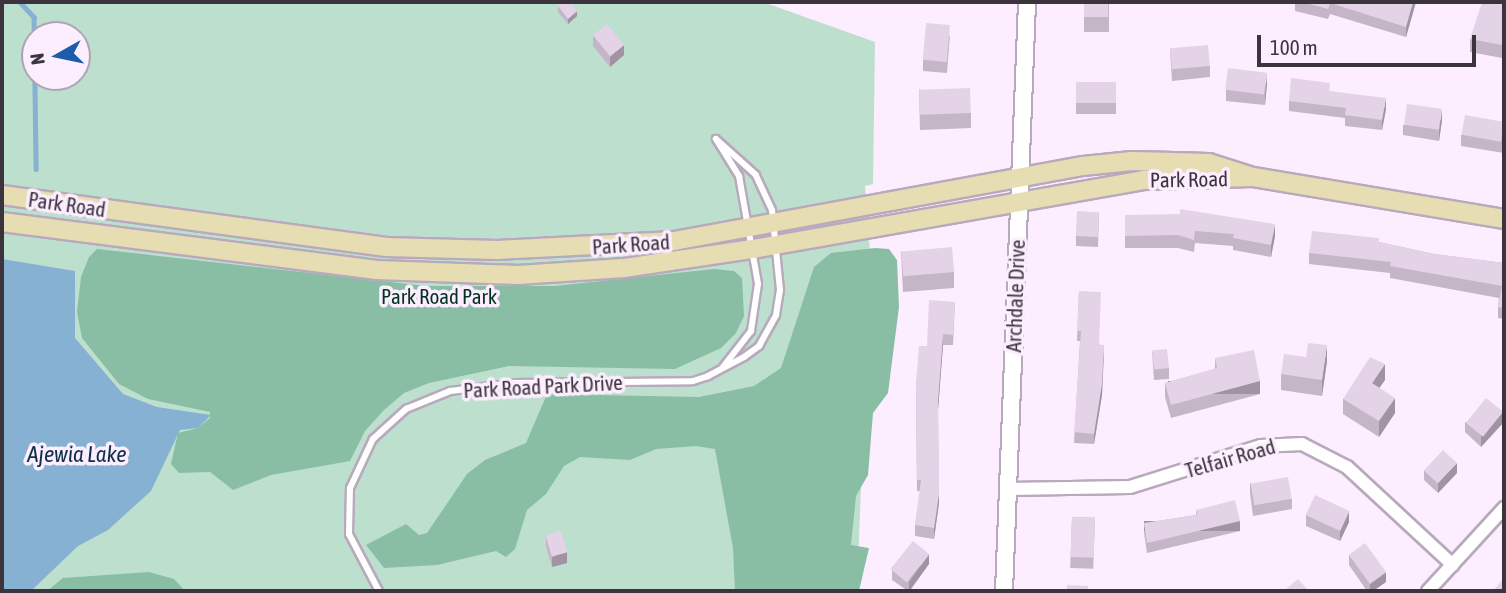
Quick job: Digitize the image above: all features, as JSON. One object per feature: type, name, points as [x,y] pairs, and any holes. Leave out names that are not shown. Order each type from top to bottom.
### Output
[{"type":"main road","name":"Park Road","points":[[2,195],[386,247],[449,250],[617,247],[774,223],[1083,166],[1175,161],[1227,165],[1254,177]]},
{"type":"main road","name":"Park Road","points":[[2,222],[377,270],[456,274],[624,268],[778,245],[1019,200],[1145,180],[1254,177],[1504,219]]},
{"type":"street","name":"Archdale Drive","points":[[1004,591],[1027,2]]},
{"type":"street","name":"Telfair Road","points":[[1008,489],[1130,487],[1261,446],[1302,444],[1331,455],[1347,467],[1452,565]]},
{"type":"street","points":[[1428,591],[1504,508]]},
{"type":"lane","name":"Park Road Park Drive","points":[[379,591],[349,534],[350,488],[373,439],[406,409],[458,389],[542,382],[692,381],[723,367],[753,352],[771,327],[780,290],[778,245],[774,223],[756,175],[716,139],[739,176],[753,249],[758,293],[754,323],[743,344],[723,367]]},
{"type":"green space","name":"Park Road Park","points":[[2,2],[763,2],[875,42],[873,184],[865,186],[870,253],[857,591],[2,591]]},
{"type":"green space","points":[[97,249],[426,286],[555,286],[714,269],[734,271],[742,278],[744,316],[736,333],[721,348],[675,369],[509,366],[429,383],[404,393],[384,410],[365,431],[350,461],[271,475],[233,490],[210,472],[179,473],[171,464],[178,433],[198,428],[210,418],[210,412],[148,399],[119,384],[82,338],[77,312],[81,277],[89,257]]},
{"type":"green space","points":[[889,249],[897,260],[899,307],[888,393],[873,413],[868,475],[856,496],[851,545],[869,548],[859,591],[735,591],[733,548],[715,449],[696,446],[656,449],[630,460],[580,457],[564,466],[546,494],[527,510],[515,549],[506,557],[496,551],[437,565],[384,568],[366,545],[406,524],[419,535],[427,533],[467,474],[485,460],[526,443],[547,394],[699,397],[754,386],[781,368],[814,267],[831,253]]},
{"type":"green space","points":[[149,572],[174,579],[185,591],[47,591],[63,578]]},
{"type":"water","name":"Ajewia Lake","points":[[2,259],[75,271],[75,338],[123,394],[157,407],[211,415],[198,428],[180,430],[151,491],[108,530],[78,546],[31,591],[2,591]]},
{"type":"building","points":[[563,2],[570,2],[577,11],[568,19],[558,6]]},
{"type":"building","points":[[1084,2],[1108,2],[1108,17],[1084,17]]},
{"type":"building","points":[[1302,2],[1413,2],[1406,27],[1330,3],[1328,9]]},
{"type":"building","points":[[1482,2],[1504,2],[1502,45],[1470,39]]},
{"type":"building","points":[[926,23],[950,25],[947,62],[923,60]]},
{"type":"building","points":[[607,24],[624,45],[610,56],[593,35]]},
{"type":"building","points":[[1208,45],[1210,66],[1172,69],[1170,48]]},
{"type":"building","points":[[1228,68],[1267,73],[1264,95],[1225,90]]},
{"type":"building","points":[[1291,78],[1330,83],[1329,91],[1386,98],[1382,120],[1345,115],[1346,108],[1289,101]]},
{"type":"building","points":[[1076,82],[1116,82],[1116,103],[1076,103]]},
{"type":"building","points":[[970,88],[971,113],[920,115],[919,90]]},
{"type":"building","points":[[1407,104],[1442,109],[1439,130],[1404,125]]},
{"type":"building","points":[[1465,115],[1504,122],[1501,142],[1462,135]]},
{"type":"building","points":[[1180,209],[1275,224],[1271,245],[1233,238],[1234,234],[1195,231],[1194,240],[1178,235],[1125,236],[1125,215],[1180,214]]},
{"type":"building","points":[[1077,211],[1099,212],[1098,237],[1076,236]]},
{"type":"building","points":[[1312,231],[1379,238],[1379,242],[1434,254],[1504,263],[1504,308],[1498,307],[1502,286],[1390,266],[1391,262],[1309,253]]},
{"type":"building","points":[[952,247],[954,272],[903,276],[901,251]]},
{"type":"building","points":[[1079,291],[1101,292],[1099,345],[1104,345],[1102,384],[1094,434],[1074,432],[1081,331],[1077,331]]},
{"type":"building","points":[[929,300],[955,302],[953,335],[943,334],[938,400],[939,493],[934,528],[915,525],[921,480],[917,480],[916,383],[919,346],[927,346]]},
{"type":"building","points":[[1308,343],[1327,345],[1322,380],[1281,374],[1284,354],[1306,357]]},
{"type":"building","points":[[1167,349],[1169,368],[1154,369],[1152,351]]},
{"type":"building","points":[[1254,350],[1260,381],[1171,405],[1165,383],[1217,368],[1215,358]]},
{"type":"building","points":[[1370,357],[1385,364],[1372,383],[1395,398],[1379,421],[1343,399]]},
{"type":"building","points":[[1486,398],[1503,412],[1483,437],[1466,423]]},
{"type":"building","points":[[1443,450],[1457,463],[1438,483],[1424,470]]},
{"type":"building","points":[[1288,477],[1292,499],[1254,505],[1251,484]]},
{"type":"building","points":[[1315,495],[1349,511],[1340,531],[1306,515]]},
{"type":"building","points":[[1235,500],[1240,521],[1147,543],[1144,523],[1197,515],[1196,510]]},
{"type":"building","points":[[1072,517],[1095,518],[1094,558],[1071,557]]},
{"type":"building","points":[[561,531],[567,552],[552,557],[546,535]]},
{"type":"building","points":[[913,541],[929,554],[907,582],[890,569]]},
{"type":"building","points":[[1365,543],[1386,572],[1370,584],[1349,555]]},
{"type":"building","points":[[1504,578],[1504,591],[1493,591]]},
{"type":"building","points":[[1298,579],[1309,591],[1284,591]]},
{"type":"building","points":[[1067,585],[1088,586],[1088,591],[1067,591]]},
{"type":"waterway","points":[[20,2],[34,17],[36,169]]}]
